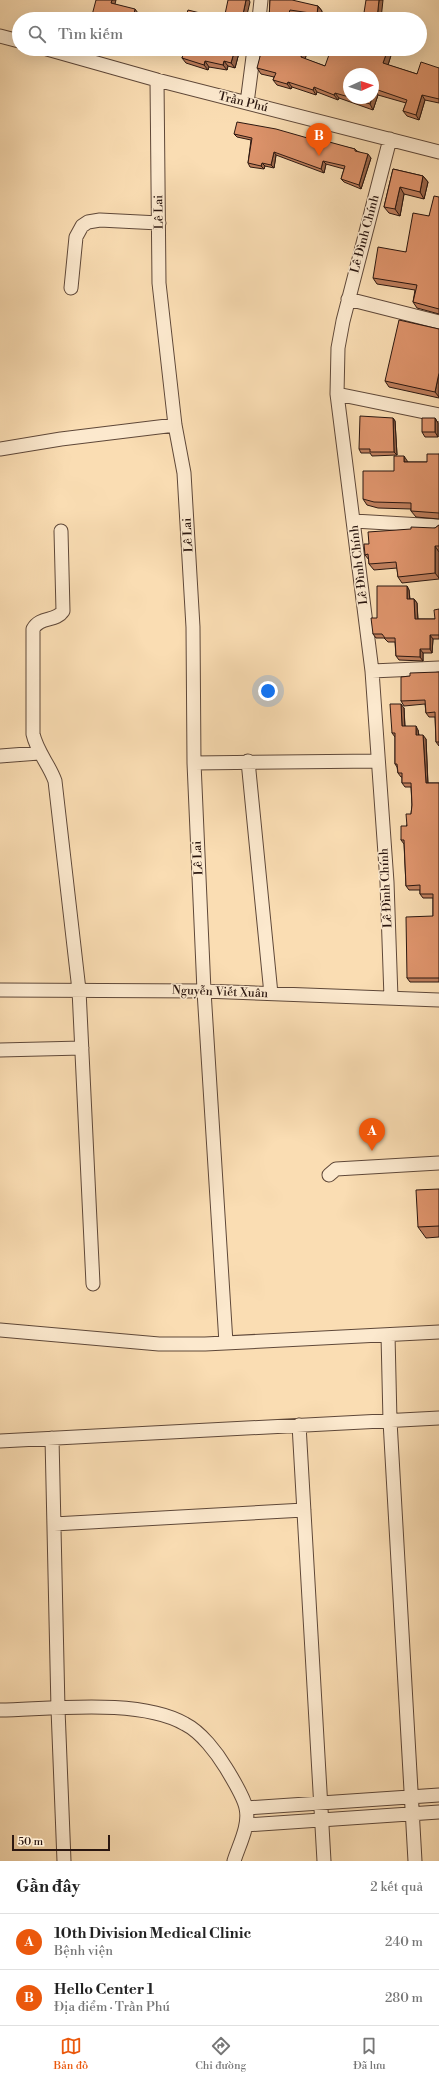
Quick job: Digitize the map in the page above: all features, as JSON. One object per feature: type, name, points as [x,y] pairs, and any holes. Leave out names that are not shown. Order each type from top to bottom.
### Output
[{"type":"street","points":[[260,12],[262,0]]},
{"type":"street","points":[[0,36],[12,39]]},
{"type":"street","name":"Trần Phú","points":[[72,56],[157,80],[439,152]]},
{"type":"street","points":[[247,103],[253,56]]},
{"type":"street","name":"Lê Lai","points":[[157,80],[159,283],[175,425],[184,473],[193,626],[194,763],[204,991],[226,1343]]},
{"type":"street","name":"Lê Đình Chính","points":[[390,139],[348,299],[338,348],[338,394],[372,671],[387,882],[391,998]]},
{"type":"street","points":[[71,288],[76,237],[82,226],[88,222],[100,220],[159,223]]},
{"type":"street","points":[[348,299],[439,322]]},
{"type":"street","points":[[338,394],[439,415]]},
{"type":"street","points":[[0,449],[61,439],[175,425]]},
{"type":"street","points":[[354,521],[439,526]]},
{"type":"street","points":[[61,530],[63,611],[55,617],[36,623],[32,636],[33,734],[39,753],[48,764],[55,781],[79,990],[93,1284]]},
{"type":"street","points":[[372,671],[439,668]]},
{"type":"street","points":[[0,756],[39,753]]},
{"type":"street","points":[[194,763],[378,761]]},
{"type":"street","points":[[248,762],[271,994]]},
{"type":"street","name":"Nguyễn Viết Xuân","points":[[0,990],[204,991],[439,1000]]},
{"type":"street","points":[[0,1050],[82,1048]]},
{"type":"street","points":[[330,1175],[336,1169],[439,1163]]},
{"type":"street","points":[[0,1330],[159,1344],[226,1343],[439,1332]]},
{"type":"street","points":[[388,1335],[390,1421],[414,1861]]},
{"type":"street","points":[[0,1441],[439,1418]]},
{"type":"street","points":[[299,1425],[324,1861]]},
{"type":"street","points":[[52,1438],[58,1709],[64,1861]]},
{"type":"street","points":[[54,1524],[304,1510]]},
{"type":"street","points":[[0,1710],[114,1707],[158,1712],[186,1724],[216,1752],[231,1776],[246,1808],[246,1825],[234,1861]]},
{"type":"street","points":[[246,1808],[439,1794]]},
{"type":"street","points":[[246,1825],[439,1812]]},
{"type":"building","points":[[96,0],[112,0],[111,3],[135,9],[134,12],[93,12]]},
{"type":"building","points":[[228,0],[246,0],[243,12],[225,12]]},
{"type":"building","points":[[270,0],[292,0],[318,6],[317,12],[290,10],[289,12],[269,12]]},
{"type":"building","points":[[366,0],[379,0],[378,12],[364,12]]},
{"type":"building","points":[[183,56],[233,56],[231,63],[224,61],[223,65],[205,61],[204,65],[182,58]]},
{"type":"building","points":[[260,56],[301,56],[325,66],[329,56],[386,56],[383,63],[417,74],[421,62],[439,68],[439,99],[422,95],[416,115],[403,111],[407,100],[379,90],[379,68],[343,68],[343,95],[335,93],[334,95],[314,87],[313,90],[288,82],[287,84],[273,80],[276,73],[257,68]]},
{"type":"building","points":[[237,122],[276,129],[311,139],[311,137],[368,154],[359,185],[341,179],[345,166],[323,161],[321,169],[274,152],[271,165],[262,163],[261,166],[248,163],[252,138],[234,134]]},
{"type":"building","points":[[393,169],[423,176],[420,192],[400,187],[395,209],[384,207]]},
{"type":"building","points":[[434,196],[439,197],[439,309],[413,302],[417,285],[373,278],[378,247],[406,252],[413,213],[429,216]]},
{"type":"building","points":[[399,320],[439,329],[439,373],[435,392],[385,381]]},
{"type":"building","points":[[360,416],[393,418],[394,452],[370,452],[370,449],[359,449]]},
{"type":"building","points":[[422,418],[435,418],[435,432],[422,432]]},
{"type":"building","points":[[427,454],[439,454],[439,513],[411,511],[411,503],[374,502],[363,499],[363,471],[394,471],[394,456],[404,456],[404,462],[427,462]]},
{"type":"building","points":[[439,525],[439,546],[435,546],[435,573],[398,577],[396,562],[369,564],[368,554],[365,555],[364,544],[369,544],[368,532],[411,529],[411,527],[435,528]]},
{"type":"building","points":[[377,586],[407,586],[407,599],[414,599],[415,619],[435,619],[434,610],[439,609],[439,635],[430,635],[430,649],[420,649],[420,657],[396,656],[395,638],[385,638],[382,634],[373,634],[371,618],[377,618]]},
{"type":"building","points":[[439,672],[439,742],[436,742],[435,712],[426,713],[425,700],[401,701],[401,677],[410,676],[410,673]]},
{"type":"building","points":[[390,704],[401,704],[402,726],[416,726],[416,735],[423,735],[426,783],[439,783],[439,978],[407,978],[406,917],[433,916],[433,894],[420,894],[420,885],[406,886],[404,840],[401,840],[401,826],[407,826],[406,814],[411,814],[411,783],[402,783],[402,773],[398,773],[397,764],[395,764],[395,733],[392,733]]},
{"type":"building","points":[[439,1189],[439,1226],[418,1227],[416,1190]]},
{"type":"place","name":"Hello Center 1","points":[[319,156]]},
{"type":"place","name":"10th Division Medical Clinic","points":[[372,1151]]}]
